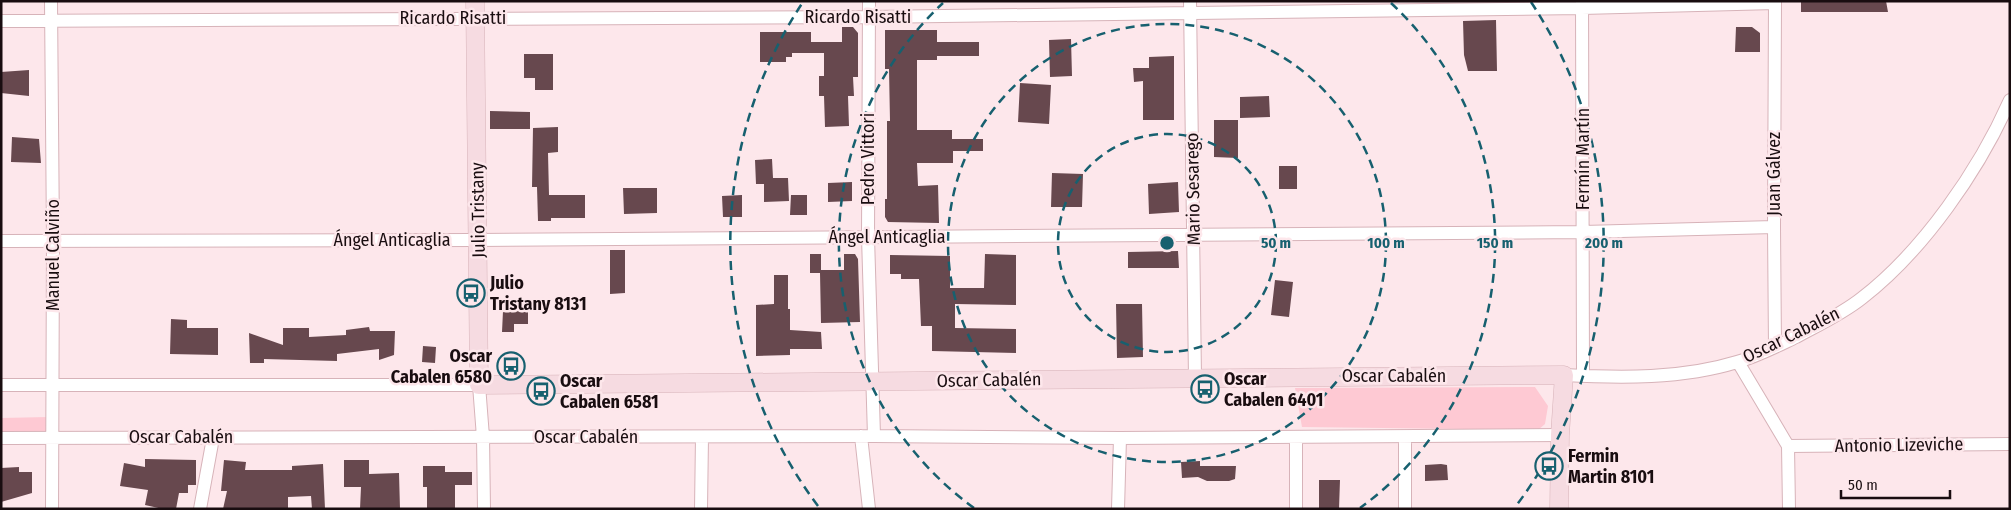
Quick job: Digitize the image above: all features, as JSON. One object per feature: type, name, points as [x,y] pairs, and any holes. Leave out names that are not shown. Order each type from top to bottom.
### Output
[{"type":"main road","name":"Julio Tristany","points":[[475,10],[479,385]]},
{"type":"main road","name":"Oscar Cabalén","points":[[479,385],[1564,375]]},
{"type":"main road","points":[[1559,509],[1560,435],[1564,375]]},
{"type":"street","name":"Manuel Calviño","points":[[51,1],[53,241],[52,509]]},
{"type":"street","name":"Pedro Vittori","points":[[868,509],[867,436],[872,381],[868,236],[869,1]]},
{"type":"street","name":"Ricardo Risatti","points":[[1,21],[475,10],[869,17],[1190,6],[1582,5],[1775,2]]},
{"type":"street","name":"Juan Gálvez","points":[[1775,2],[1775,347]]},
{"type":"street","name":"Fermín Martín","points":[[1582,5],[1583,376]]},
{"type":"street","name":"Mario Sesarego","points":[[1190,6],[1195,378]]},
{"type":"street","name":"Oscar Cabalén","points":[[1564,375],[1636,376],[1688,372],[1738,362],[1775,347],[1821,324],[1861,299],[1893,272],[1945,210],[1977,163],[2010,100]]},
{"type":"street","name":"Ángel Anticaglia","points":[[1,241],[478,240],[1583,232],[1774,227]]},
{"type":"street","points":[[1738,362],[1788,446],[1789,509]]},
{"type":"street","points":[[1,385],[479,385]]},
{"type":"street","name":"Julio Tristany","points":[[479,385],[483,437],[484,509]]},
{"type":"street","name":"Oscar Cabalén","points":[[1,438],[867,436],[1120,438],[1560,435]]},
{"type":"street","points":[[701,509],[702,437]]},
{"type":"street","points":[[1296,437],[1296,509]]},
{"type":"street","points":[[1405,437],[1405,509]]},
{"type":"street","points":[[200,509],[213,438]]},
{"type":"street","points":[[1118,509],[1120,438]]},
{"type":"street","name":"Antonio Lizeviche","points":[[1788,446],[2010,444]]},
{"type":"shaded area","points":[[1535,387],[1548,406],[1545,424],[1538,430],[1302,427],[1295,388]]},
{"type":"shaded area","points":[[48,417],[50,435],[1,436],[1,418]]},
{"type":"building","points":[[1801,1],[1886,1],[1888,12],[1801,12]]},
{"type":"building","points":[[1496,20],[1497,71],[1468,71],[1464,55],[1463,21]]},
{"type":"building","points":[[842,27],[853,27],[858,33],[858,77],[853,77],[854,96],[848,96],[849,126],[825,127],[824,96],[819,96],[819,76],[824,76],[824,53],[792,53],[792,57],[786,57],[786,62],[760,62],[760,32],[811,32],[811,42],[842,42]]},
{"type":"building","points":[[1736,27],[1752,27],[1760,33],[1760,52],[1735,52]]},
{"type":"building","points":[[885,30],[937,30],[937,42],[979,42],[979,56],[937,56],[937,60],[917,60],[917,130],[952,130],[952,139],[983,139],[983,151],[953,151],[953,163],[917,163],[918,186],[938,185],[939,223],[888,222],[885,217],[885,199],[887,199],[887,121],[890,121],[889,69],[885,69]]},
{"type":"building","points":[[1071,39],[1072,76],[1050,77],[1049,40]]},
{"type":"building","points":[[524,54],[553,54],[553,90],[535,90],[535,78],[524,78]]},
{"type":"building","points":[[1174,56],[1174,120],[1143,120],[1143,81],[1134,82],[1133,68],[1149,68],[1149,57]]},
{"type":"building","points":[[29,70],[29,96],[1,93],[1,72]]},
{"type":"building","points":[[1020,83],[1051,85],[1049,124],[1018,122]]},
{"type":"building","points":[[1269,96],[1270,117],[1240,118],[1240,97]]},
{"type":"building","points":[[490,111],[530,112],[530,129],[490,129]]},
{"type":"building","points":[[1214,120],[1238,120],[1238,158],[1214,157]]},
{"type":"building","points":[[558,127],[558,152],[548,153],[549,195],[585,195],[585,218],[551,218],[551,221],[538,221],[537,187],[532,187],[533,128]]},
{"type":"building","points":[[12,137],[39,139],[41,163],[11,162]]},
{"type":"building","points":[[772,159],[773,178],[788,178],[789,201],[764,202],[764,184],[756,184],[755,160]]},
{"type":"building","points":[[1279,166],[1297,166],[1297,189],[1279,189]]},
{"type":"building","points":[[1052,173],[1083,174],[1082,207],[1051,207]]},
{"type":"building","points":[[852,182],[852,201],[828,202],[828,183]]},
{"type":"building","points":[[1178,182],[1179,212],[1149,214],[1148,184]]},
{"type":"building","points":[[623,188],[657,188],[657,213],[624,214]]},
{"type":"building","points":[[742,195],[742,217],[723,217],[722,196]]},
{"type":"building","points":[[791,195],[807,195],[807,215],[790,215]]},
{"type":"building","points":[[610,250],[625,250],[625,293],[610,294]]},
{"type":"building","points":[[1178,251],[1179,268],[1128,268],[1128,252]]},
{"type":"building","points":[[810,254],[821,254],[821,270],[844,270],[844,254],[855,254],[858,259],[860,322],[821,323],[820,273],[810,273]]},
{"type":"building","points":[[985,254],[1016,255],[1016,305],[955,304],[955,328],[1016,329],[1016,353],[932,351],[932,326],[921,326],[919,279],[901,279],[901,274],[890,274],[890,255],[950,256],[950,288],[984,288]]},
{"type":"building","points":[[774,275],[788,275],[790,330],[821,332],[822,349],[790,349],[790,355],[756,356],[756,305],[774,304]]},
{"type":"building","points":[[1275,280],[1293,282],[1289,317],[1271,315]]},
{"type":"building","points":[[1116,304],[1142,304],[1143,357],[1117,358]]},
{"type":"building","points":[[503,311],[528,311],[528,324],[514,324],[514,332],[502,332]]},
{"type":"building","points":[[171,319],[187,320],[187,328],[218,328],[218,355],[170,354]]},
{"type":"building","points":[[369,327],[370,331],[395,331],[394,355],[379,360],[379,349],[337,354],[337,361],[264,359],[264,363],[250,363],[249,333],[283,345],[283,328],[309,328],[309,337],[346,335],[346,330]]},
{"type":"building","points":[[423,346],[436,347],[435,363],[422,362]]},
{"type":"building","points":[[145,459],[196,460],[196,485],[188,485],[188,493],[179,493],[176,509],[163,509],[145,505],[148,490],[120,486],[124,463],[145,467]]},
{"type":"building","points":[[224,460],[246,462],[245,470],[292,470],[292,466],[323,464],[325,509],[312,509],[311,496],[288,497],[288,509],[223,509],[227,491],[221,491]]},
{"type":"building","points":[[344,460],[369,460],[369,474],[399,473],[400,509],[360,509],[361,487],[344,487]]},
{"type":"building","points":[[1200,461],[1200,466],[1236,466],[1235,479],[1229,481],[1207,481],[1198,477],[1182,478],[1181,462]]},
{"type":"building","points":[[1425,465],[1447,465],[1448,480],[1425,481]]},
{"type":"building","points":[[423,466],[445,466],[445,472],[472,472],[472,485],[455,485],[455,509],[427,509],[427,487],[423,487]]},
{"type":"building","points":[[19,467],[19,472],[32,472],[32,493],[1,502],[1,468]]},
{"type":"building","points":[[1319,480],[1340,480],[1339,509],[1319,509]]},
{"type":"place","name":"Julio Tristany 8131","points":[[471,293]]},
{"type":"place","name":"Oscar Cabalen 6580","points":[[511,366]]},
{"type":"place","name":"Oscar Cabalen 6401","points":[[1205,389]]},
{"type":"place","name":"Oscar Cabalen 6581","points":[[541,391]]},
{"type":"place","name":"Fermin Martin 8101","points":[[1549,466]]}]
